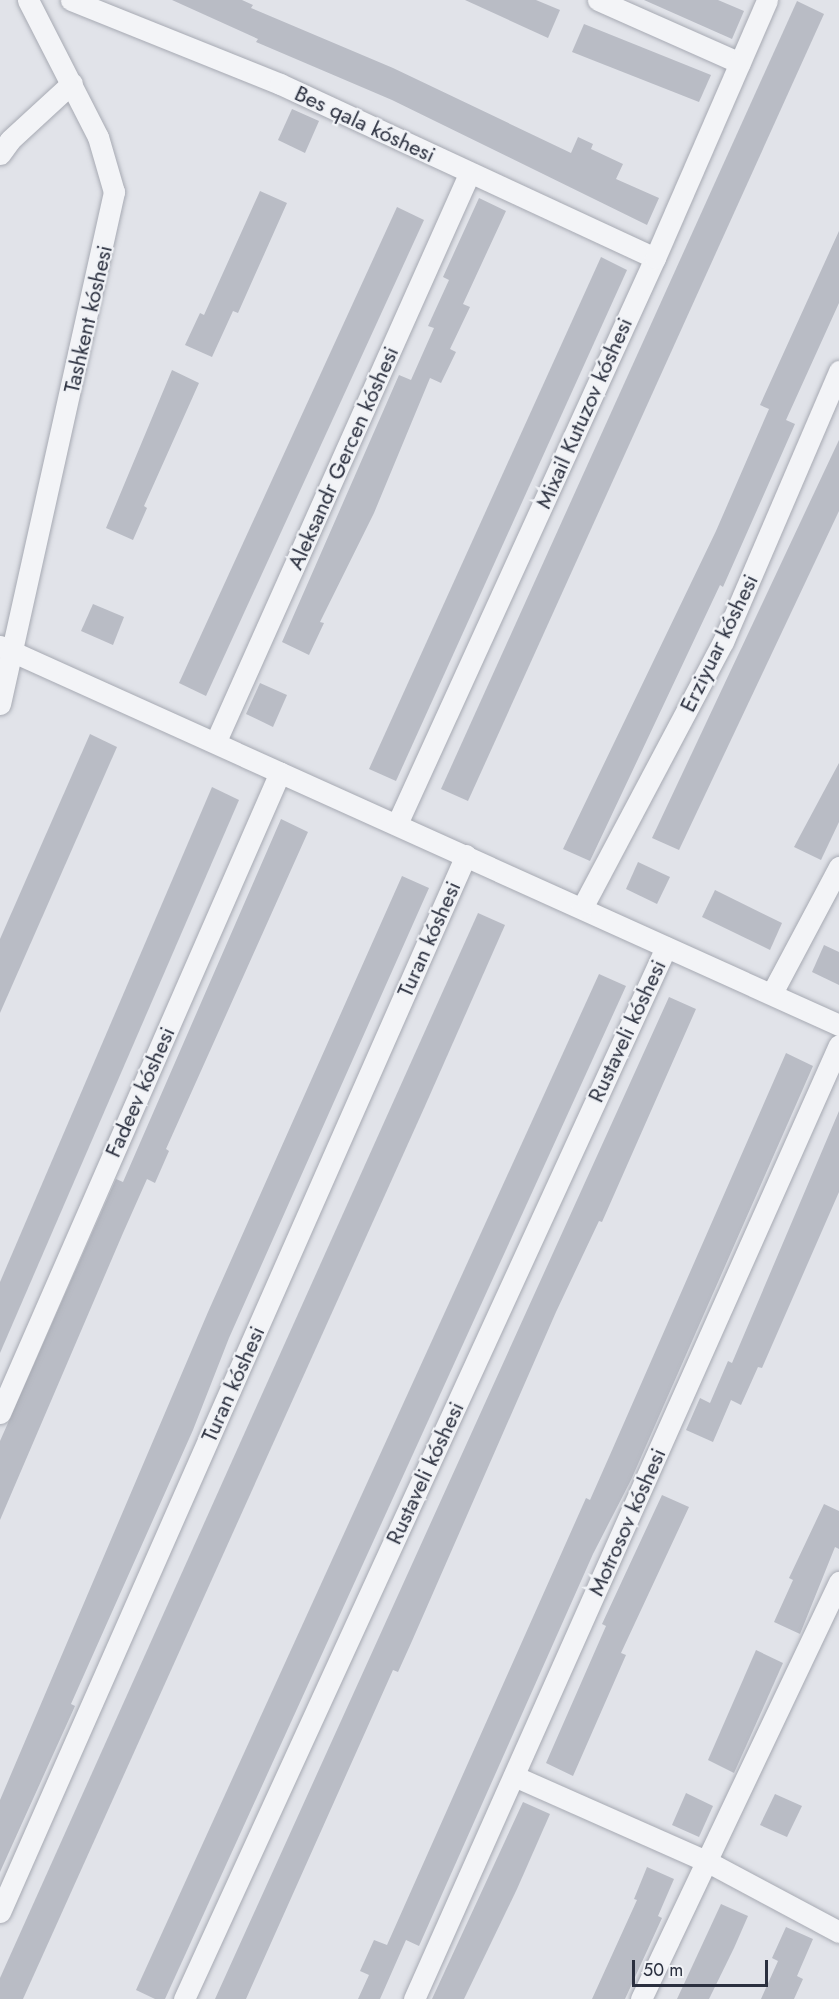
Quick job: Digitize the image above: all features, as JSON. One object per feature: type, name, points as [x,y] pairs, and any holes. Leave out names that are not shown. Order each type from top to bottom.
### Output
[{"type":"street","name":"Tashkent kóshesi","points":[[0,704],[7,649],[114,192],[98,136],[28,0]]},
{"type":"street","name":"Bes qala kóshesi","points":[[70,0],[280,84],[655,258]]},
{"type":"street","points":[[598,0],[740,63]]},
{"type":"street","name":"Mixail Kutuzov kóshesi","points":[[397,824],[655,258],[767,0]]},
{"type":"street","points":[[0,154],[10,140],[72,82]]},
{"type":"street","name":"Aleksandr Gercen kóshesi","points":[[216,741],[470,174]]},
{"type":"street","name":"Erziyuar kóshesi","points":[[582,908],[723,642],[839,370]]},
{"type":"street","points":[[7,649],[216,741],[839,1025]]},
{"type":"street","name":"Fadeev kóshesi","points":[[0,1413],[280,772]]},
{"type":"street","name":"Turan kóshesi","points":[[0,1912],[466,855]]},
{"type":"street","points":[[772,993],[839,867]]},
{"type":"street","name":"Rustaveli kóshesi","points":[[184,1999],[666,947]]},
{"type":"street","name":"Motrosov kóshesi","points":[[414,1999],[839,1045]]},
{"type":"street","points":[[641,1999],[839,1582]]},
{"type":"street","points":[[514,1776],[708,1862],[839,1932]]},
{"type":"building","points":[[172,0],[242,0],[253,5],[251,8],[393,68],[571,153],[578,137],[593,144],[591,149],[623,164],[616,179],[659,198],[647,225],[392,100],[256,42],[258,39]]},
{"type":"building","points":[[465,0],[536,0],[560,10],[548,38]]},
{"type":"building","points":[[644,0],[718,0],[744,11],[732,39]]},
{"type":"building","points":[[797,1],[824,14],[468,801],[441,789]]},
{"type":"building","points":[[584,24],[711,75],[699,102],[572,52]]},
{"type":"building","points":[[292,109],[319,121],[305,153],[278,140]]},
{"type":"building","points":[[260,191],[287,203],[238,313],[233,311],[212,357],[185,345],[200,313],[204,315]]},
{"type":"building","points":[[479,198],[506,211],[463,304],[470,307],[450,349],[456,352],[441,383],[430,378],[374,513],[320,622],[324,623],[309,655],[282,642],[399,375],[411,380],[434,328],[428,326],[449,280],[443,277]]},
{"type":"building","points":[[397,207],[424,220],[206,696],[179,683]]},
{"type":"building","points":[[839,231],[839,303],[786,420],[795,424],[723,587],[720,585],[590,861],[563,849],[716,531],[769,409],[760,405]]},
{"type":"building","points":[[601,257],[627,270],[396,781],[369,769]]},
{"type":"building","points":[[172,370],[199,383],[144,506],[147,508],[133,540],[106,528]]},
{"type":"building","points":[[839,440],[839,511],[679,850],[652,838]]},
{"type":"building","points":[[93,604],[124,617],[113,645],[81,631]]},
{"type":"building","points":[[260,683],[287,695],[273,727],[246,714]]},
{"type":"building","points":[[90,734],[117,747],[0,1013],[0,939]]},
{"type":"building","points":[[839,763],[839,822],[821,860],[794,847]]},
{"type":"building","points":[[212,787],[239,800],[0,1353],[0,1282]]},
{"type":"building","points":[[281,819],[308,832],[166,1149],[169,1151],[155,1183],[147,1179],[0,1520],[0,1441],[116,1179],[123,1182]]},
{"type":"building","points":[[638,862],[670,877],[657,904],[626,889]]},
{"type":"building","points":[[402,876],[429,888],[229,1338],[193,1430],[71,1704],[75,1706],[0,1872],[0,1800],[208,1312]]},
{"type":"building","points":[[715,890],[782,923],[770,950],[702,917]]},
{"type":"building","points":[[478,913],[505,925],[23,1999],[0,1999],[0,1978]]},
{"type":"building","points":[[824,945],[839,952],[839,985],[812,972]]},
{"type":"building","points":[[599,974],[626,986],[165,1999],[155,1999],[136,1990]]},
{"type":"building","points":[[669,997],[696,1009],[602,1222],[599,1221],[556,1312],[412,1641],[398,1672],[393,1670],[246,1999],[215,1999]]},
{"type":"building","points":[[786,1053],[813,1066],[631,1480],[593,1554],[419,1946],[406,1940],[380,1999],[358,1999],[369,1975],[360,1971],[374,1940],[387,1945],[586,1498],[590,1500]]},
{"type":"building","points":[[839,1111],[839,1192],[762,1368],[758,1367],[741,1405],[731,1400],[713,1442],[686,1430],[700,1398],[710,1403],[728,1361],[732,1363]]},
{"type":"building","points":[[662,1495],[689,1507],[621,1653],[626,1655],[573,1776],[546,1763],[606,1626],[602,1624]]},
{"type":"building","points":[[824,1504],[839,1511],[839,1549],[835,1547],[800,1634],[774,1622],[793,1580],[789,1578]]},
{"type":"building","points":[[756,1650],[783,1663],[734,1773],[708,1760]]},
{"type":"building","points":[[686,1793],[713,1806],[699,1837],[672,1825]]},
{"type":"building","points":[[775,1794],[802,1806],[787,1837],[760,1825]]},
{"type":"building","points":[[523,1802],[550,1814],[517,1889],[464,1999],[432,1999]]},
{"type":"building","points":[[647,1867],[674,1879],[658,1916],[662,1918],[625,1999],[592,1999],[637,1900],[634,1899]]},
{"type":"building","points":[[721,1904],[748,1916],[734,1948],[709,1999],[677,1999]]},
{"type":"building","points":[[786,1927],[813,1939],[797,1976],[803,1979],[794,1999],[761,1999],[778,1961],[772,1958]]}]
